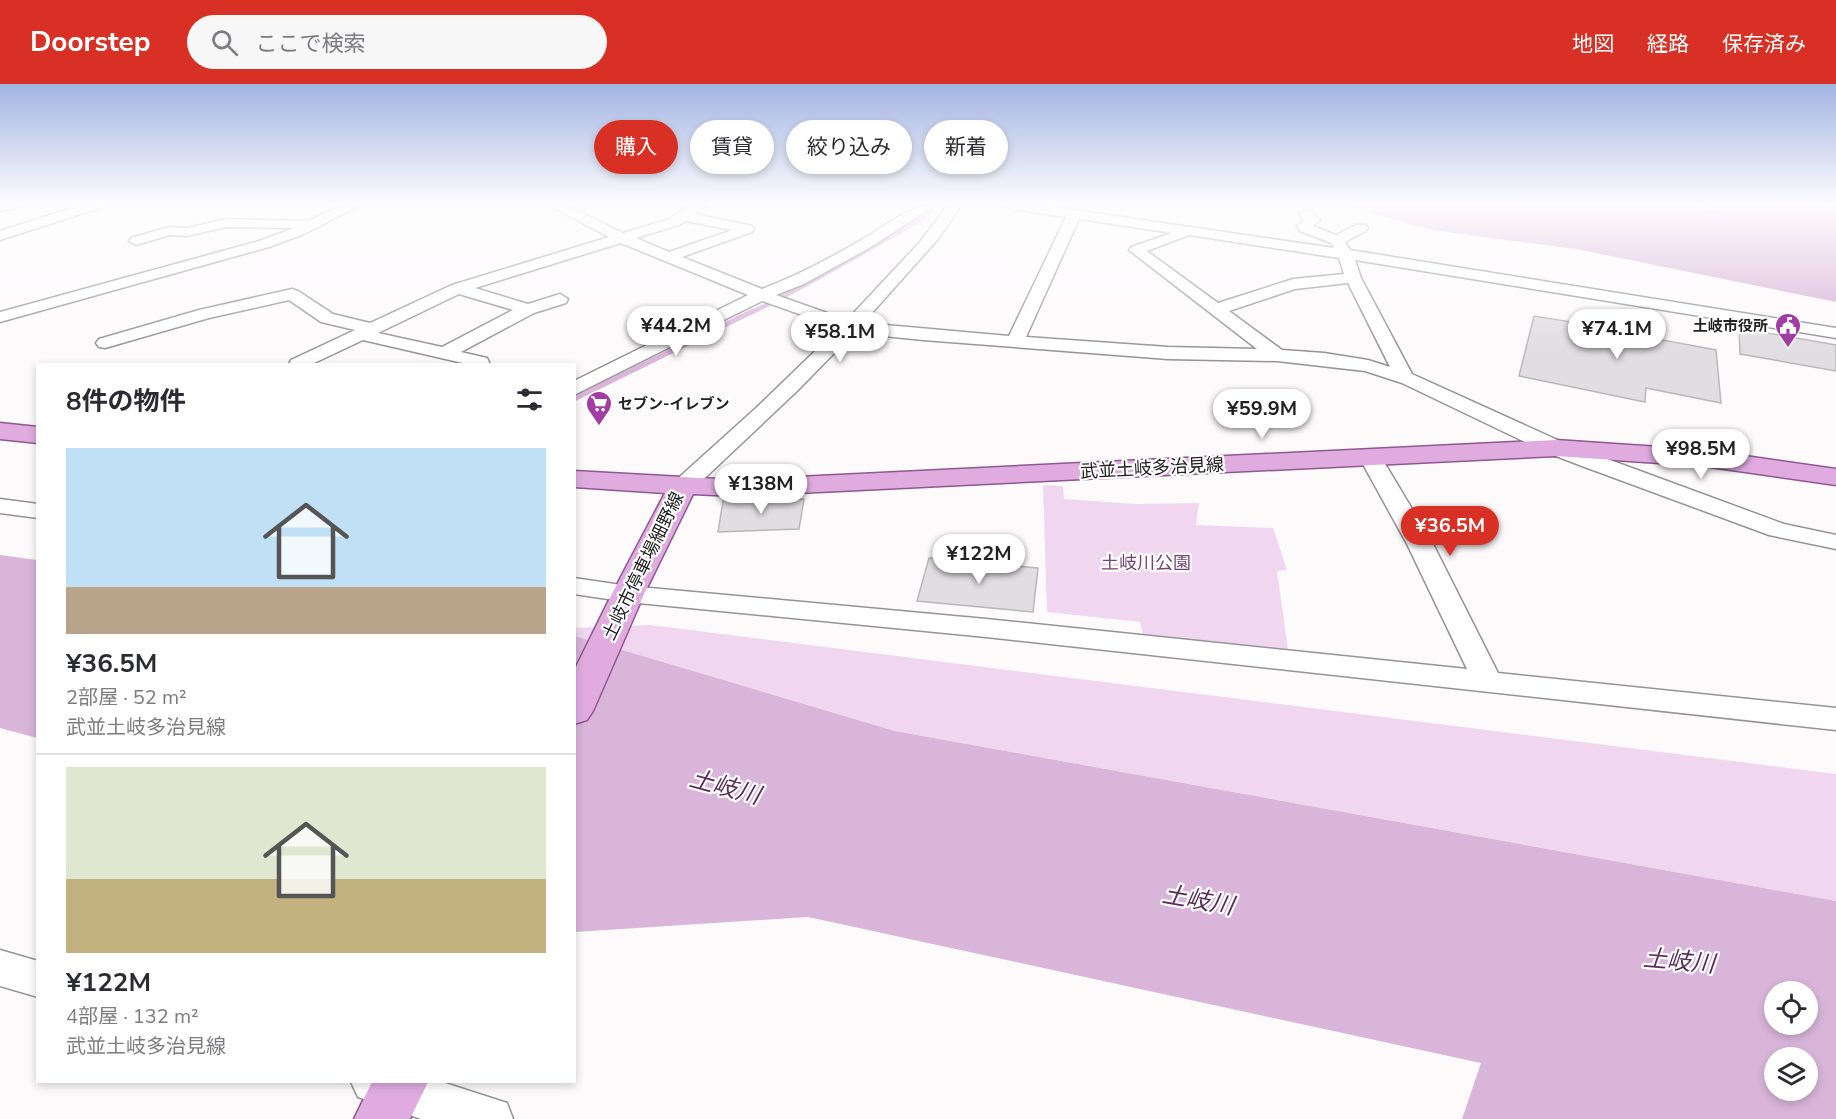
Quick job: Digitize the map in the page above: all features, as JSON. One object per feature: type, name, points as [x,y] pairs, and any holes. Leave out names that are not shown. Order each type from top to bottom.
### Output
[{"type":"main road","points":[[0,431],[36,435]]},
{"type":"main road","name":"武並土岐多治見線","points":[[683,486],[736,488],[1556,448],[1703,458],[1836,477]]},
{"type":"main road","name":"土岐市停車場細野線","points":[[576,479],[683,486],[623,605],[576,707]]},
{"type":"street","points":[[0,317],[234,253]]},
{"type":"street","points":[[300,363],[458,288],[569,253]]},
{"type":"street","points":[[658,253],[770,298],[852,327],[922,335],[1168,353],[1277,355],[1345,361],[1405,378],[1556,448],[1778,530],[1836,542]]},
{"type":"street","points":[[667,257],[679,253]]},
{"type":"street","points":[[576,387],[770,298],[849,253]]},
{"type":"street","points":[[683,486],[852,327],[917,253]]},
{"type":"street","points":[[1015,342],[1047,253]]},
{"type":"street","points":[[1141,253],[1277,355]]},
{"type":"street","points":[[1343,253],[1353,278],[1405,378]]},
{"type":"street","points":[[1377,253],[1836,333]]},
{"type":"street","points":[[1218,309],[1293,284],[1353,278]]},
{"type":"street","points":[[458,288],[528,309]]},
{"type":"street","points":[[105,343],[205,314],[292,294],[327,318],[480,362]]},
{"type":"street","points":[[445,353],[528,309],[560,299]]},
{"type":"street","points":[[1370,457],[1420,544],[1487,680]]},
{"type":"street","points":[[0,506],[36,511]]},
{"type":"street","points":[[576,587],[623,605],[986,628],[1836,719]]},
{"type":"street","points":[[388,1093],[491,1119]]},
{"type":"green space","name":"土岐川公園","points":[[1043,485],[1063,486],[1064,499],[1135,504],[1199,503],[1196,525],[1273,528],[1287,570],[1277,571],[1288,649],[1143,635],[1140,622],[1047,612]]},
{"type":"green space","points":[[651,625],[1836,774],[1836,901],[895,731],[576,636],[576,628]]},
{"type":"shaded area","points":[[1597,253],[1836,253],[1836,302]]},
{"type":"water","points":[[0,555],[36,560],[36,738],[0,728]]},
{"type":"water","name":"土岐川","points":[[576,636],[895,731],[1836,901],[1836,1119],[1462,1119],[1481,1063],[808,917],[576,932]]},
{"type":"building","points":[[1578,314],[1646,326],[1646,337],[1716,350],[1721,403],[1646,388],[1645,402],[1519,376],[1534,316],[1577,323]]},
{"type":"building","name":"土岐市役所","points":[[1739,328],[1836,345],[1836,371],[1740,354]]},
{"type":"building","points":[[804,499],[799,529],[718,532],[723,501]]},
{"type":"building","points":[[929,558],[1038,568],[1033,612],[917,601]]},
{"type":"waterway","points":[[750,313],[861,253]]},
{"type":"waterway","points":[[576,398],[753,311]]},
{"type":"place","name":"土岐市役所","points":[[1788,349]]},
{"type":"place","name":"セブン-イレブン","points":[[599,427]]}]
